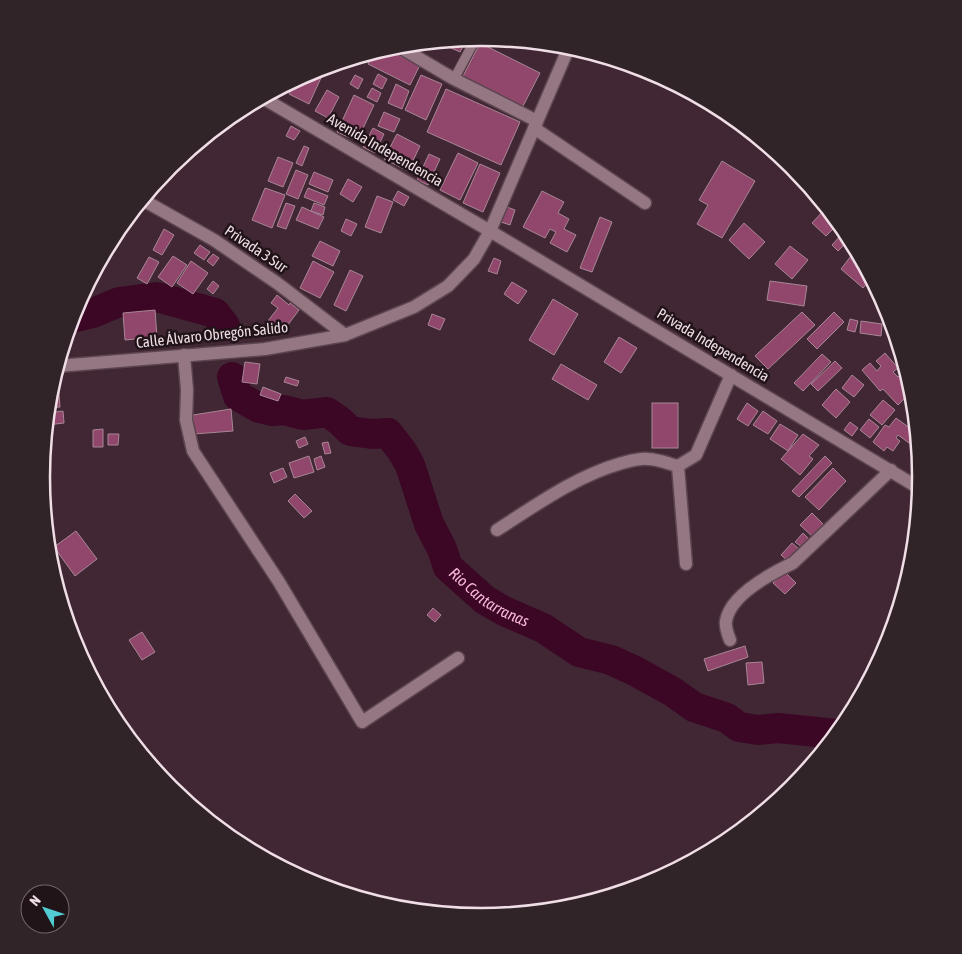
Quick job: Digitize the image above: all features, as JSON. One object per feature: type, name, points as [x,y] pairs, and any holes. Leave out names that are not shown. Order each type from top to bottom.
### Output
[{"type":"street","points":[[409,53],[535,125],[645,203]]},
{"type":"street","name":"Calle Álvaro Obregón Salido","points":[[65,365],[184,354],[265,349],[344,335],[414,307],[448,286],[474,260],[490,231],[565,55]]},
{"type":"street","name":"Avenida Independencia","points":[[270,102],[490,231]]},
{"type":"street","name":"Privada 3 Sur","points":[[149,203],[214,240],[277,283],[344,335]]},
{"type":"street","name":"Privada Independencia","points":[[490,231],[912,483]]},
{"type":"street","points":[[184,354],[186,420],[194,451],[279,582],[362,722],[458,658]]},
{"type":"street","points":[[497,530],[549,497],[585,477],[609,467],[648,458],[678,466],[696,456],[731,375]]},
{"type":"street","points":[[678,466],[686,564]]},
{"type":"street","points":[[730,640],[725,622],[733,604],[757,583],[779,569],[794,563],[890,470]]},
{"type":"lane","points":[[454,79],[472,46]]},
{"type":"building","points":[[478,46],[486,46],[540,73],[521,110],[461,80]]},
{"type":"building","points":[[450,47],[463,47],[460,52]]},
{"type":"building","points":[[398,55],[420,65],[410,85],[368,64],[369,61]]},
{"type":"building","points":[[378,74],[387,79],[382,89],[373,84]]},
{"type":"building","points":[[355,75],[363,79],[358,89],[350,84]]},
{"type":"building","points":[[421,75],[442,84],[426,120],[405,110]]},
{"type":"building","points":[[321,77],[309,104],[289,94],[291,91]]},
{"type":"building","points":[[396,84],[409,91],[402,109],[388,103]]},
{"type":"building","points":[[372,88],[381,93],[377,102],[367,97]]},
{"type":"building","points":[[446,89],[520,122],[501,165],[427,132]]},
{"type":"building","points":[[327,90],[339,97],[328,118],[315,111]]},
{"type":"building","points":[[354,95],[374,105],[357,141],[337,132]]},
{"type":"building","points":[[384,112],[400,119],[394,132],[378,126]]},
{"type":"building","points":[[291,126],[300,131],[294,140],[286,136]]},
{"type":"building","points":[[373,128],[384,134],[375,153],[363,147]]},
{"type":"building","points":[[397,134],[420,146],[408,171],[384,159]]},
{"type":"building","points":[[304,146],[309,148],[302,166],[296,163]]},
{"type":"building","points":[[458,153],[478,163],[460,200],[440,190]]},
{"type":"building","points":[[429,154],[440,159],[428,185],[417,180]]},
{"type":"building","points":[[278,157],[293,163],[283,187],[268,181]]},
{"type":"building","points":[[722,161],[755,181],[722,238],[697,224],[708,205],[699,200]]},
{"type":"building","points":[[480,164],[500,173],[483,212],[463,203]]},
{"type":"building","points":[[296,170],[308,175],[298,199],[286,194]]},
{"type":"building","points":[[314,172],[333,180],[328,192],[309,184]]},
{"type":"building","points":[[348,179],[362,187],[353,202],[340,194]]},
{"type":"building","points":[[265,188],[285,195],[272,228],[252,220]]},
{"type":"building","points":[[308,188],[328,196],[324,205],[304,197]]},
{"type":"building","points":[[398,191],[409,197],[404,206],[393,200]]},
{"type":"building","points":[[542,191],[564,202],[558,213],[569,219],[564,229],[576,235],[567,252],[550,243],[556,232],[550,229],[545,238],[523,227]]},
{"type":"building","points":[[377,196],[393,202],[381,233],[365,227]]},
{"type":"building","points":[[286,203],[295,206],[286,229],[277,226]]},
{"type":"building","points":[[314,203],[325,207],[323,215],[311,211]]},
{"type":"building","points":[[302,207],[324,217],[318,229],[296,220]]},
{"type":"building","points":[[507,207],[515,210],[510,225],[501,222]]},
{"type":"building","points":[[821,213],[833,229],[826,236],[812,223]]},
{"type":"building","points":[[600,217],[612,222],[592,272],[580,268]]},
{"type":"building","points":[[346,219],[357,224],[351,236],[341,231]]},
{"type":"building","points":[[744,223],[765,242],[749,259],[729,240]]},
{"type":"building","points":[[164,229],[174,235],[162,255],[153,250]]},
{"type":"building","points":[[839,238],[844,245],[838,251],[832,245]]},
{"type":"building","points":[[320,241],[340,251],[333,266],[312,256]]},
{"type":"building","points":[[200,245],[210,252],[204,260],[194,253]]},
{"type":"building","points":[[790,246],[808,260],[792,279],[775,264]]},
{"type":"building","points":[[213,254],[219,258],[213,266],[207,261]]},
{"type":"building","points":[[173,256],[187,265],[172,287],[158,277]]},
{"type":"building","points":[[149,257],[159,262],[147,284],[137,278]]},
{"type":"building","points":[[851,257],[866,284],[863,288],[841,269]]},
{"type":"building","points":[[494,258],[501,261],[497,274],[488,271]]},
{"type":"building","points":[[191,261],[208,273],[193,294],[177,283]]},
{"type":"building","points":[[313,261],[334,272],[320,298],[300,288]]},
{"type":"building","points":[[350,270],[363,276],[346,311],[334,305]]},
{"type":"building","points":[[213,281],[219,286],[213,294],[207,289]]},
{"type":"building","points":[[770,281],[807,286],[804,306],[767,300]]},
{"type":"building","points":[[512,282],[527,291],[518,304],[504,294]]},
{"type":"building","points":[[277,295],[289,305],[290,303],[299,310],[287,326],[280,321],[272,332],[264,326],[278,308],[271,303]]},
{"type":"building","points":[[553,299],[578,314],[554,355],[529,340]]},
{"type":"building","points":[[155,310],[157,337],[125,340],[123,313]]},
{"type":"building","points":[[802,312],[815,325],[768,369],[755,356]]},
{"type":"building","points":[[834,312],[844,322],[817,349],[807,339]]},
{"type":"building","points":[[432,314],[445,319],[440,330],[428,325]]},
{"type":"building","points":[[850,319],[858,321],[855,332],[847,330]]},
{"type":"building","points":[[861,321],[882,324],[881,336],[860,333]]},
{"type":"building","points":[[619,337],[637,348],[621,373],[604,362]]},
{"type":"building","points":[[885,353],[897,367],[893,372],[898,377],[899,376],[904,399],[898,405],[883,389],[880,391],[862,370],[870,363],[877,371],[881,366],[876,361]]},
{"type":"building","points":[[822,354],[831,362],[803,391],[794,383]]},
{"type":"building","points":[[835,361],[842,368],[818,391],[811,384]]},
{"type":"building","points":[[245,362],[260,364],[257,384],[242,382]]},
{"type":"building","points":[[561,364],[597,385],[588,400],[552,379]]},
{"type":"building","points":[[852,375],[864,385],[854,397],[842,388]]},
{"type":"building","points":[[286,377],[299,381],[297,386],[284,382]]},
{"type":"building","points":[[263,387],[281,394],[278,401],[260,395]]},
{"type":"building","points":[[836,389],[850,402],[836,418],[822,405]]},
{"type":"building","points":[[59,393],[60,407],[56,407]]},
{"type":"building","points":[[883,400],[895,410],[882,425],[870,415]]},
{"type":"building","points":[[652,403],[678,403],[678,448],[652,448]]},
{"type":"building","points":[[747,403],[758,411],[748,426],[737,419]]},
{"type":"building","points":[[231,409],[233,431],[194,434],[193,415]]},
{"type":"building","points":[[63,411],[64,423],[54,424],[56,412]]},
{"type":"building","points":[[763,411],[777,421],[768,434],[753,425]]},
{"type":"building","points":[[896,418],[909,427],[910,444],[898,435],[896,438],[900,441],[893,451],[887,447],[884,451],[873,442],[885,425],[889,427]]},
{"type":"building","points":[[869,419],[879,427],[870,438],[860,430]]},
{"type":"building","points":[[850,422],[858,428],[852,436],[844,430]]},
{"type":"building","points":[[780,424],[798,435],[788,451],[770,439]]},
{"type":"building","points":[[103,429],[103,447],[93,447],[93,430]]},
{"type":"building","points":[[108,434],[119,434],[118,445],[108,445]]},
{"type":"building","points":[[803,434],[819,445],[809,456],[813,459],[800,475],[781,459]]},
{"type":"building","points":[[305,437],[308,444],[299,448],[296,441]]},
{"type":"building","points":[[328,442],[331,453],[325,454],[322,443]]},
{"type":"building","points":[[309,456],[314,472],[294,478],[289,463]]},
{"type":"building","points":[[321,456],[325,467],[317,470],[314,459]]},
{"type":"building","points":[[825,456],[832,463],[799,497],[792,491]]},
{"type":"building","points":[[283,468],[287,477],[274,483],[270,473]]},
{"type":"building","points":[[833,468],[846,481],[819,510],[805,497]]},
{"type":"building","points":[[295,494],[312,511],[304,518],[288,501]]},
{"type":"building","points":[[812,513],[825,526],[814,538],[800,525]]},
{"type":"building","points":[[76,531],[97,559],[75,576],[57,552],[56,545]]},
{"type":"building","points":[[803,533],[810,540],[803,548],[795,542]]},
{"type":"building","points":[[792,543],[799,549],[788,561],[781,555]]},
{"type":"building","points":[[784,571],[796,583],[785,594],[773,583]]},
{"type":"building","points":[[433,608],[441,615],[435,622],[427,615]]},
{"type":"building","points":[[142,632],[155,652],[142,660],[129,640]]},
{"type":"building","points":[[745,646],[748,657],[708,671],[704,659]]},
{"type":"building","points":[[762,662],[764,683],[748,685],[746,663]]},
{"type":"waterway","name":"Rio Cantarranas","points":[[82,316],[119,302],[157,297],[215,313],[225,326]]},
{"type":"waterway","name":"Rio Cantarranas","points":[[232,377],[238,396],[259,408],[272,411],[284,410],[303,415],[327,412],[350,431],[372,434],[388,433],[410,465],[429,524],[442,549],[448,567],[485,600],[504,611],[543,628],[579,652],[611,660],[635,671],[673,692],[694,707],[727,718],[739,727],[758,730],[778,728],[827,733]]}]
